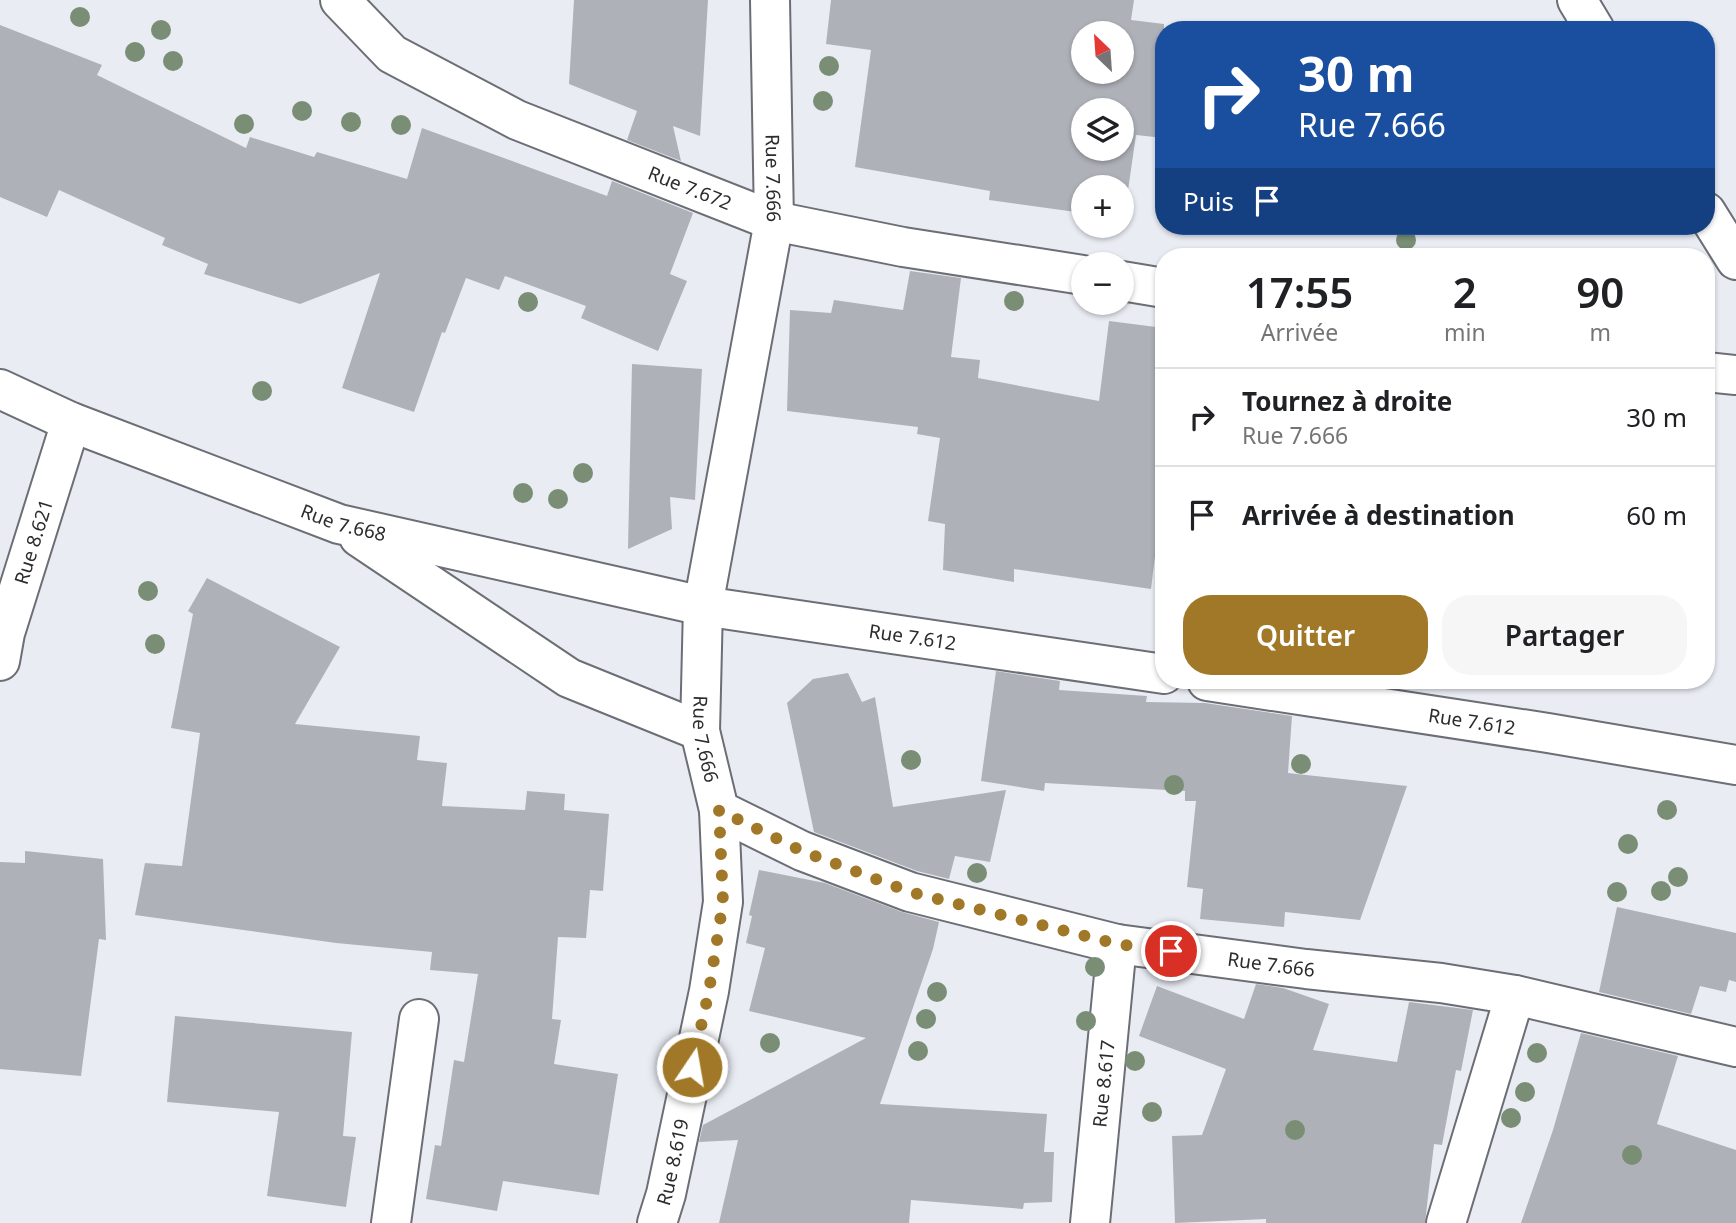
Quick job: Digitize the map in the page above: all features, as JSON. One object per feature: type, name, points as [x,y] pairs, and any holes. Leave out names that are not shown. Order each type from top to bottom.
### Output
[{"type":"street","name":"Rue 7.672","points":[[340,0],[392,54],[517,120],[774,221],[903,247],[1071,273]]},
{"type":"street","name":"Rue 7.666","points":[[770,0],[774,221],[703,606],[700,731],[719,810],[802,851],[910,892],[1117,944],[1306,969],[1441,983],[1515,995],[1736,1047]]},
{"type":"street","points":[[1577,0],[1590,21]]},
{"type":"street","points":[[1715,226],[1736,260]]},
{"type":"street","points":[[1134,283],[1155,286]]},
{"type":"street","points":[[1715,373],[1736,375]]},
{"type":"street","name":"Rue 7.668","points":[[0,389],[71,422],[339,524],[703,606]]},
{"type":"street","name":"Rue 8.621","points":[[2,643],[71,422]]},
{"type":"street","points":[[339,524],[569,678],[700,731]]},
{"type":"street","name":"Rue 7.612","points":[[703,606],[1155,673]]},
{"type":"street","name":"Rue 7.612","points":[[1259,689],[1736,765]]},
{"type":"street","name":"Rue 8.619","points":[[657,1223],[666,1194],[709,991],[723,902],[719,810]]},
{"type":"street","name":"Rue 8.617","points":[[1090,1223],[1117,944]]},
{"type":"street","points":[[1446,1223],[1515,995]]},
{"type":"street","points":[[391,1223],[419,1019]]},
{"type":"building","points":[[574,0],[708,0],[700,136],[673,126],[681,161],[627,140],[637,111],[569,84]]},
{"type":"building","points":[[831,0],[1134,0],[1131,20],[1155,23],[1155,137],[1136,135],[1134,149],[1134,98],[1071,98],[1071,161],[1132,161],[1130,175],[1071,175],[1071,211],[989,200],[990,191],[855,167],[871,50],[826,44]]},
{"type":"building","points":[[0,25],[102,65],[97,75],[246,148],[250,137],[314,157],[317,152],[407,179],[422,128],[607,196],[612,181],[693,213],[670,274],[687,281],[658,351],[581,318],[586,306],[505,276],[499,290],[466,278],[445,333],[442,332],[414,412],[342,388],[380,273],[300,304],[204,274],[208,264],[162,245],[165,238],[59,190],[47,217],[0,197]]},
{"type":"building","points":[[910,271],[961,278],[951,357],[980,360],[978,378],[1099,401],[1109,321],[1155,327],[1155,556],[1151,589],[1014,569],[1014,582],[943,570],[945,524],[928,521],[940,438],[917,434],[918,427],[787,411],[790,310],[831,313],[834,300],[903,310]]},
{"type":"building","points":[[632,364],[702,369],[695,500],[670,497],[672,529],[628,549]]},
{"type":"building","points":[[207,578],[340,647],[295,724],[420,736],[417,760],[447,763],[442,806],[525,810],[527,791],[565,794],[564,810],[609,814],[603,891],[590,890],[586,938],[558,937],[552,1019],[561,1020],[554,1064],[618,1074],[599,1195],[503,1181],[497,1211],[426,1199],[435,1145],[441,1146],[454,1060],[464,1062],[478,974],[430,970],[432,952],[336,943],[135,915],[145,863],[182,866],[200,733],[171,728],[193,614],[188,611]]},
{"type":"building","points":[[996,671],[1060,681],[1059,690],[1147,696],[1146,702],[1205,703],[1292,716],[1288,773],[1407,786],[1360,920],[1285,912],[1284,927],[1200,919],[1203,889],[1187,887],[1196,801],[1185,801],[1185,791],[1045,783],[1044,791],[981,781]]},
{"type":"building","points":[[848,673],[862,702],[875,697],[893,807],[1006,790],[990,862],[955,856],[949,879],[917,871],[814,832],[787,703],[813,679]]},
{"type":"building","points":[[25,851],[103,859],[106,940],[99,939],[81,1076],[0,1069],[0,862],[25,863]]},
{"type":"building","points":[[759,870],[825,883],[902,912],[939,922],[933,949],[880,1104],[1047,1114],[1044,1152],[1054,1152],[1052,1202],[1024,1203],[1023,1209],[911,1200],[909,1223],[719,1223],[738,1140],[699,1142],[703,1125],[866,1038],[749,1011],[765,948],[746,943]]},
{"type":"building","points":[[1617,907],[1736,933],[1736,982],[1729,980],[1726,992],[1700,986],[1691,1014],[1599,992]]},
{"type":"building","points":[[1256,984],[1283,988],[1329,1004],[1313,1050],[1397,1062],[1409,1002],[1473,1010],[1461,1071],[1456,1070],[1442,1145],[1434,1144],[1425,1223],[1266,1223],[1266,1219],[1175,1223],[1172,1136],[1202,1135],[1226,1069],[1139,1036],[1157,986],[1244,1019]]},
{"type":"building","points":[[175,1016],[352,1032],[343,1136],[356,1137],[346,1207],[267,1196],[279,1112],[167,1102]]},
{"type":"building","points":[[1581,1033],[1678,1056],[1657,1124],[1736,1150],[1736,1223],[1521,1223],[1553,1130]]},
{"type":"route","points":[[692,1067],[709,991],[723,902],[719,810],[802,851],[910,892],[1117,944],[1171,951]]}]
